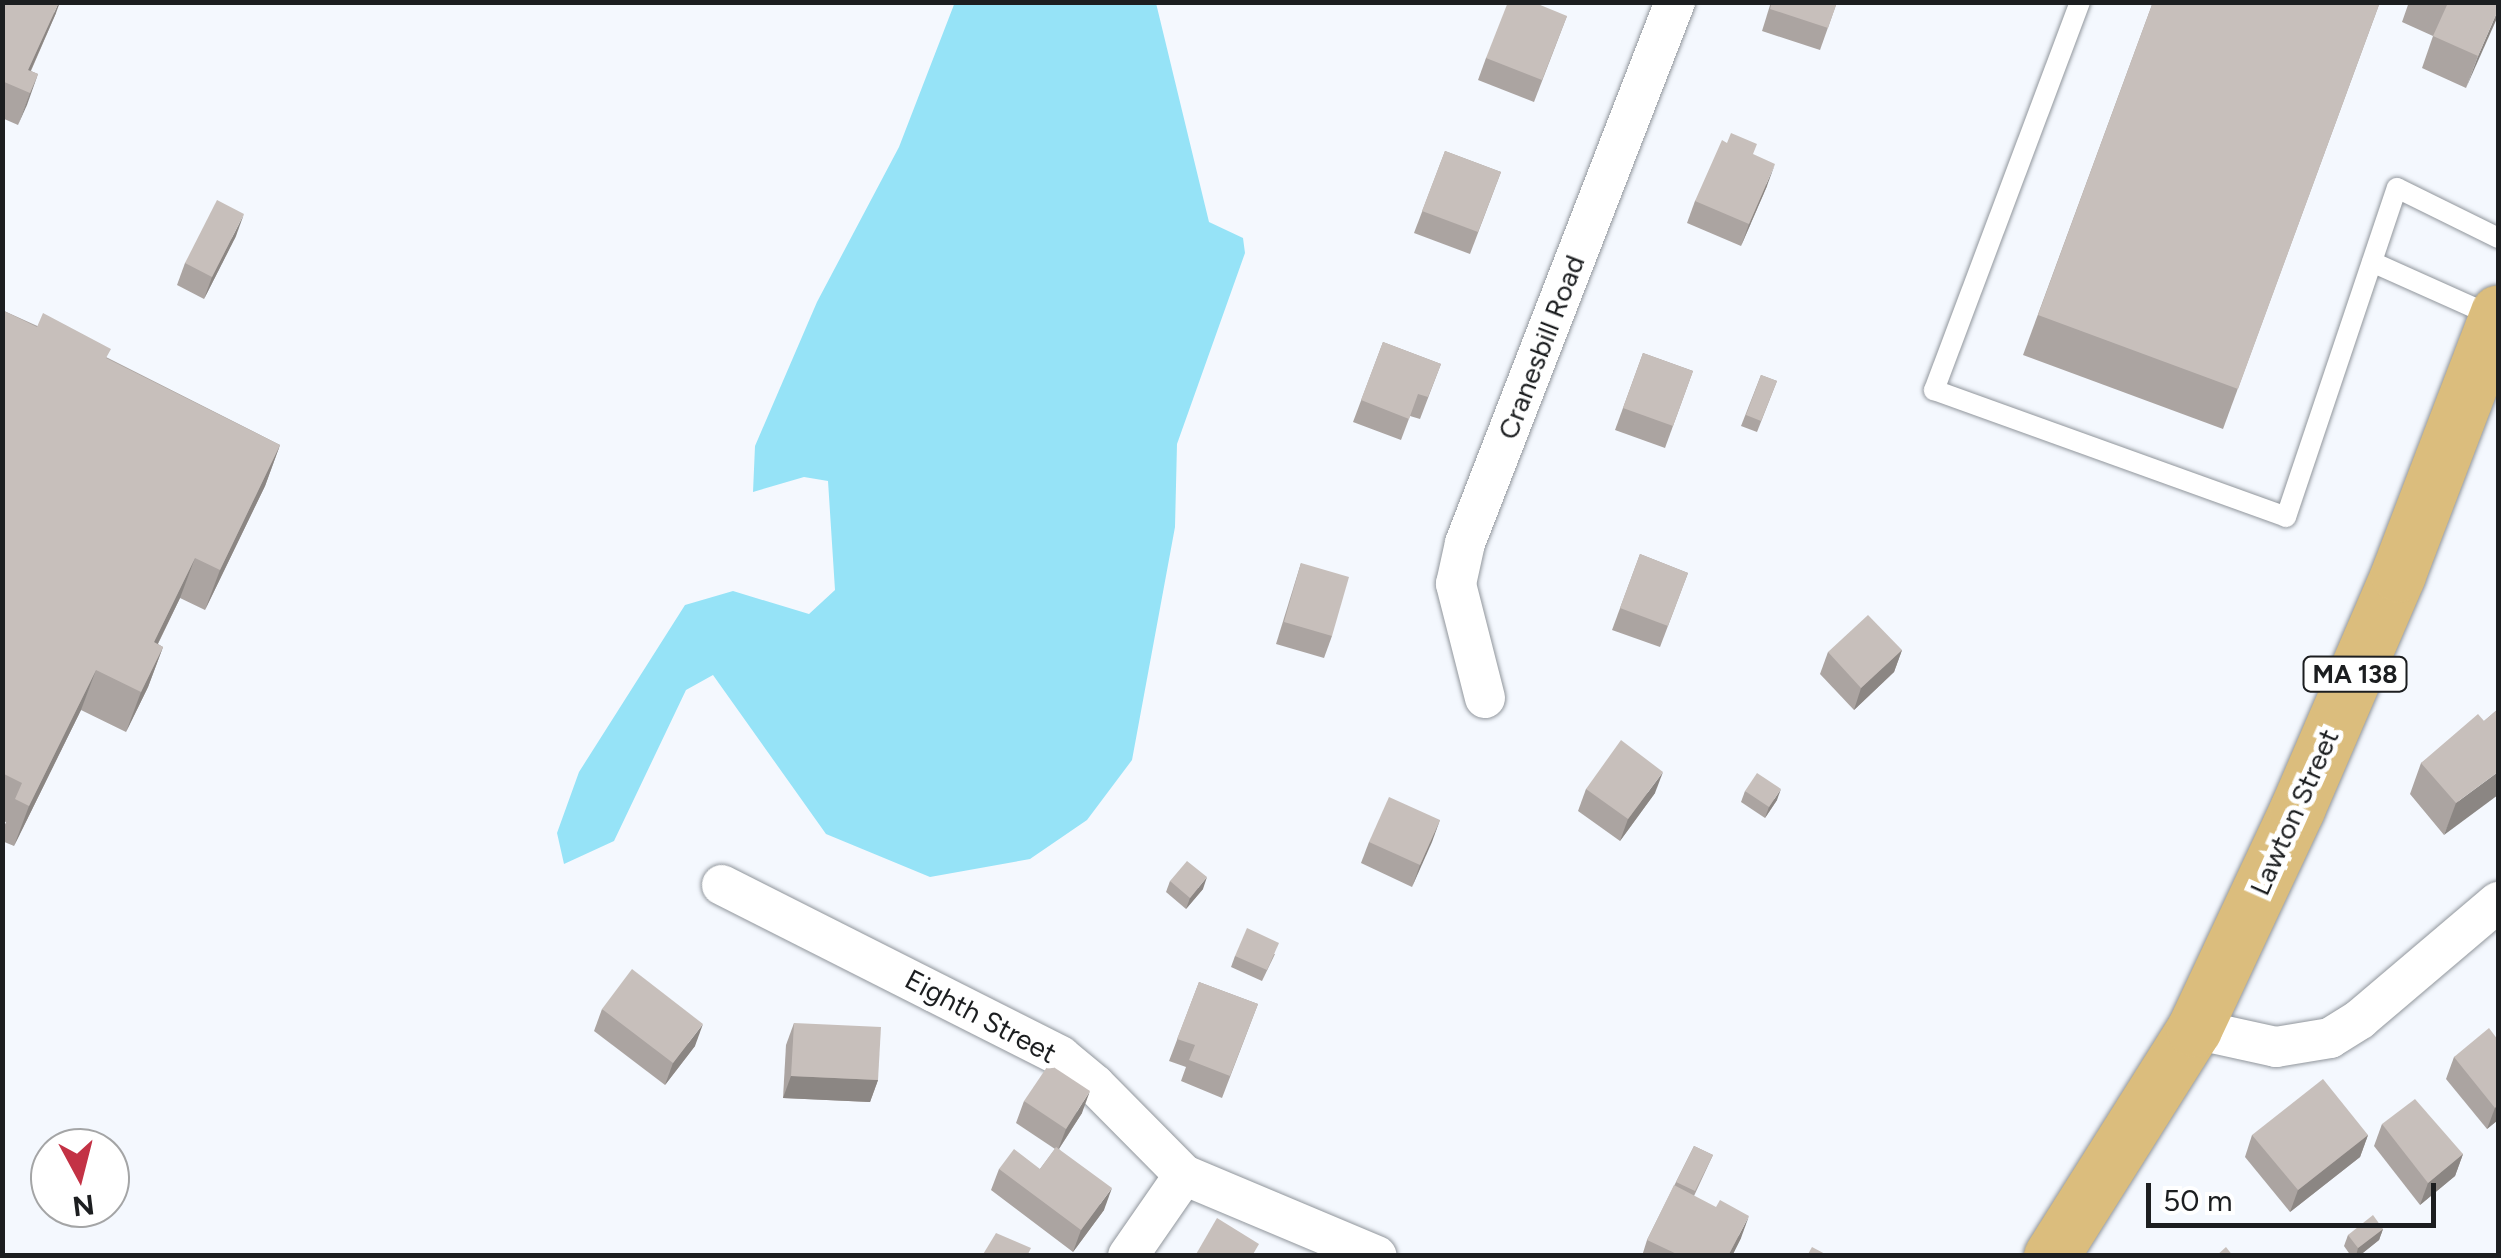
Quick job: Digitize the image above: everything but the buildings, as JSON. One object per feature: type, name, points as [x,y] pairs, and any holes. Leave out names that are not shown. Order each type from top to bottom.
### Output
[{"type":"main road","name":"Lawton Street","points":[[2194,1029],[2297,809],[2398,574],[2498,315]]},
{"type":"main road","name":"MA 138","points":[[2050,1256],[2194,1029]]},
{"type":"street","name":"Cranesbill Road","points":[[1485,698],[1456,584],[1465,543],[1675,2]]},
{"type":"street","name":"Eighth Street","points":[[722,885],[1060,1056],[1095,1085],[1184,1175],[1377,1256]]},
{"type":"street","points":[[2194,1029],[2276,1047],[2330,1038],[2492,921]]},
{"type":"street","points":[[1128,1256],[1184,1175]]},
{"type":"lane","points":[[2080,2],[1934,390],[2286,517],[2397,188],[2498,238]]},
{"type":"lane","points":[[2372,262],[2498,315]]},
{"type":"water","points":[[955,2],[1156,3],[1209,222],[1243,238],[1245,253],[1177,444],[1175,527],[1132,760],[1087,820],[1030,859],[930,877],[826,834],[713,675],[686,690],[614,841],[564,864],[557,833],[579,772],[685,605],[733,591],[809,614],[835,590],[828,481],[804,477],[753,492],[755,446],[817,302],[899,147]]}]
